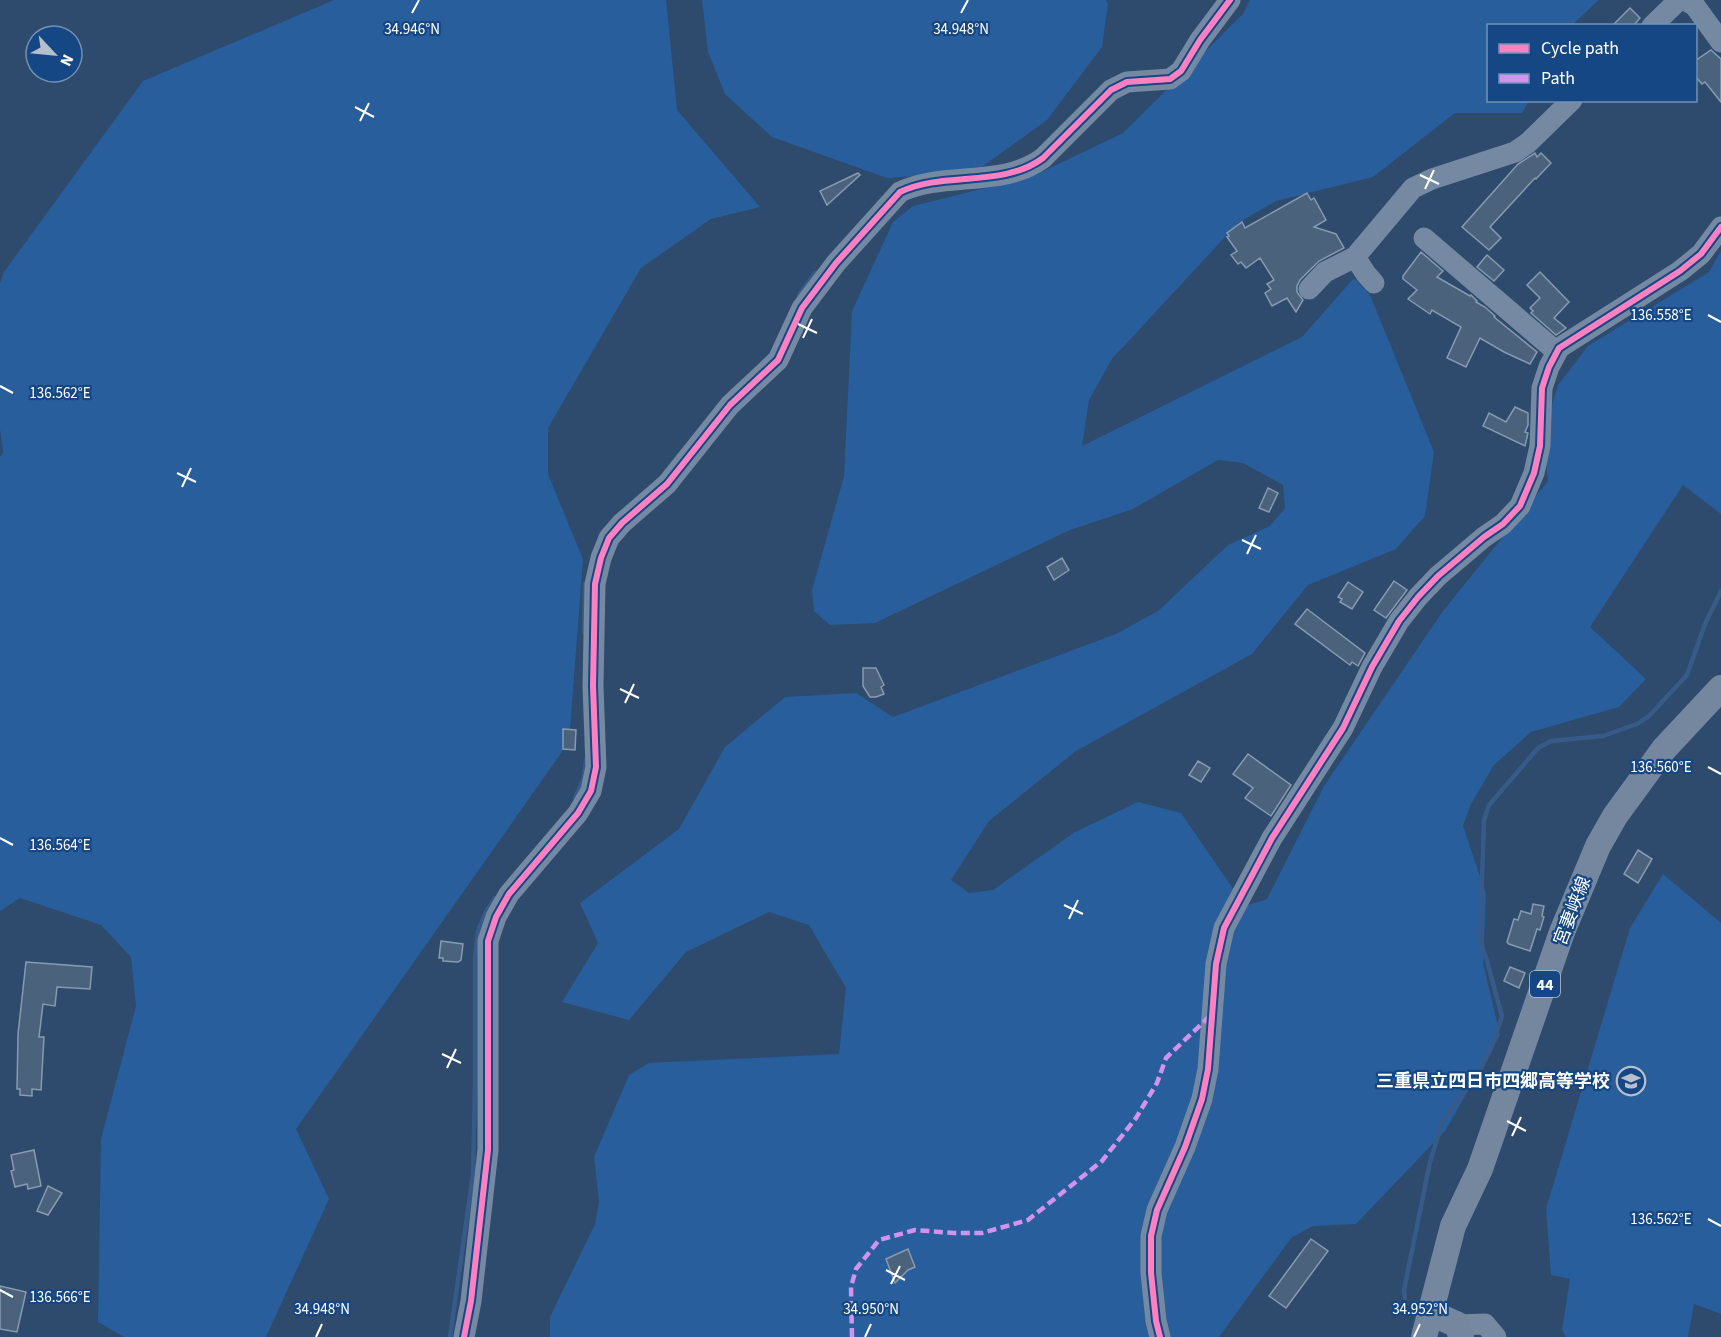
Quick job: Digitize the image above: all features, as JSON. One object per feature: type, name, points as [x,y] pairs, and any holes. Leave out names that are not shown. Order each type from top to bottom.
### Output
[{"type":"main road","name":"宮妻峡線","points":[[1428,1325],[1453,1226],[1480,1169],[1562,932],[1593,857],[1615,816],[1664,749],[1717,701]]},
{"type":"main road","points":[[1428,1325],[1460,1331]]},
{"type":"street","points":[[464,1337],[472,1290],[488,1150],[488,941],[502,905],[579,813],[594,782],[596,767],[593,686],[596,584],[601,558],[609,538],[622,523],[667,484],[730,405],[778,360],[802,308],[836,263],[900,192],[914,185],[1001,174],[1031,167],[1043,158],[1111,90],[1127,82],[1170,79],[1181,71],[1200,40],[1230,0]]},
{"type":"street","points":[[1654,24],[1679,0]]},
{"type":"street","points":[[1685,0],[1695,6],[1721,42]]},
{"type":"street","points":[[1309,289],[1325,272],[1355,257],[1413,189],[1432,179],[1515,152],[1528,143],[1570,102]]},
{"type":"street","points":[[1160,1337],[1151,1273],[1152,1236],[1157,1210],[1185,1147],[1202,1099],[1208,1069],[1216,964],[1224,928],[1272,838],[1343,728],[1372,667],[1399,621],[1438,576],[1503,524],[1520,506],[1534,473],[1540,446],[1542,388],[1559,348],[1623,305],[1680,271],[1701,254],[1721,227]]},
{"type":"street","points":[[1424,238],[1557,352]]},
{"type":"street","points":[[1355,257],[1374,283]]},
{"type":"street","points":[[1460,1331],[1485,1324],[1496,1337]]},
{"type":"shaded area","points":[[334,0],[666,0],[677,110],[760,207],[711,219],[641,268],[548,428],[548,474],[583,559],[569,742],[296,1129],[329,1199],[266,1337],[124,1337],[98,1322],[101,1139],[136,1006],[131,957],[101,925],[20,898],[0,911],[0,457],[3,453],[0,429],[0,283],[4,272],[143,81]]},
{"type":"shaded area","points":[[702,0],[1106,0],[1108,4],[1102,47],[1047,120],[975,172],[887,178],[772,137],[725,94],[708,52]]},
{"type":"shaded area","points":[[1250,0],[1599,0],[1573,24],[1487,24],[1487,102],[1528,102],[1522,113],[1455,113],[1373,177],[1276,201],[1238,223],[1112,359],[1089,400],[1082,446],[1302,337],[1354,278],[1370,295],[1434,452],[1425,516],[1396,549],[1308,585],[1252,654],[1076,751],[989,821],[951,880],[969,893],[993,890],[1075,832],[1138,802],[1181,813],[1245,906],[1267,899],[1324,786],[1443,611],[1548,481],[1543,435],[1558,385],[1588,346],[1709,272],[1721,251],[1721,514],[1683,485],[1590,627],[1646,679],[1619,707],[1531,732],[1494,765],[1471,804],[1463,826],[1486,894],[1483,963],[1500,1035],[1445,1131],[1356,1224],[1313,1226],[1291,1238],[1219,1337],[550,1337],[550,1317],[595,1224],[599,1202],[594,1157],[629,1075],[649,1063],[839,1054],[846,988],[809,925],[769,912],[686,952],[629,1020],[562,1002],[598,943],[580,903],[679,829],[725,747],[785,697],[856,693],[893,717],[1116,634],[1158,611],[1228,545],[1270,526],[1285,508],[1283,485],[1243,463],[1218,460],[1133,509],[1070,530],[875,623],[830,625],[814,611],[812,590],[844,476],[852,311],[893,222],[913,206],[1033,176],[1123,133],[1243,14]]},
{"type":"shaded area","name":"三重県立四日市四郷高等学校","points":[[1663,874],[1721,923],[1721,1314],[1694,1304],[1688,1337],[1566,1337],[1562,1330],[1570,1279],[1551,1275],[1546,1209],[1630,928]]},
{"type":"building","points":[[1630,8],[1640,18],[1635,24],[1614,24]]},
{"type":"building","points":[[1711,50],[1721,59],[1721,102],[1705,82],[1702,84],[1697,78],[1697,60]]},
{"type":"building","points":[[1535,153],[1537,157],[1541,153],[1551,163],[1490,227],[1501,238],[1489,250],[1462,227],[1518,164]]},
{"type":"building","points":[[858,173],[860,175],[827,205],[820,191]]},
{"type":"building","points":[[1307,193],[1311,200],[1314,198],[1326,220],[1314,227],[1336,234],[1344,248],[1319,261],[1300,280],[1297,292],[1303,300],[1296,312],[1287,298],[1272,306],[1265,293],[1271,289],[1267,284],[1274,280],[1260,258],[1246,268],[1241,262],[1238,264],[1231,255],[1237,251],[1227,237],[1229,236],[1227,233],[1242,222],[1245,228]]},
{"type":"building","points":[[1421,252],[1443,271],[1437,277],[1471,295],[1476,302],[1485,307],[1537,352],[1530,364],[1480,338],[1466,367],[1447,358],[1461,327],[1432,310],[1430,314],[1408,299],[1417,290],[1403,279]]},
{"type":"building","points":[[1487,255],[1504,270],[1494,281],[1477,267]]},
{"type":"building","points":[[1540,272],[1569,302],[1554,318],[1566,328],[1556,335],[1531,313],[1533,311],[1530,308],[1540,298],[1527,285]]},
{"type":"building","points":[[1515,407],[1528,413],[1528,425],[1525,432],[1528,433],[1525,446],[1483,426],[1489,413],[1506,422]]},
{"type":"building","points":[[1268,488],[1278,493],[1269,512],[1259,508]]},
{"type":"building","points":[[1062,558],[1069,570],[1054,580],[1047,567]]},
{"type":"building","points":[[1394,581],[1407,590],[1386,618],[1374,610]]},
{"type":"building","points":[[1348,582],[1363,592],[1352,609],[1340,602],[1342,599],[1338,597]]},
{"type":"building","points":[[1307,609],[1365,653],[1358,666],[1352,662],[1350,665],[1295,624]]},
{"type":"building","points":[[863,668],[876,668],[884,685],[881,687],[884,694],[870,697],[863,686]]},
{"type":"building","points":[[563,729],[576,730],[575,750],[563,749]]},
{"type":"building","points":[[1248,754],[1291,785],[1271,816],[1245,798],[1253,788],[1233,774]]},
{"type":"building","points":[[1198,761],[1210,768],[1201,782],[1189,775]]},
{"type":"building","points":[[1638,850],[1652,859],[1638,883],[1624,874]]},
{"type":"building","points":[[1533,904],[1544,906],[1542,916],[1544,917],[1540,930],[1537,929],[1530,951],[1507,942],[1514,919],[1518,920],[1521,911],[1531,914]]},
{"type":"building","points":[[441,941],[463,944],[461,960],[458,962],[443,961],[443,958],[439,958]]},
{"type":"building","points":[[26,962],[92,967],[90,989],[57,987],[55,1006],[43,1004],[39,1037],[44,1037],[41,1090],[32,1089],[32,1096],[20,1095],[20,1089],[17,1089],[18,1034]]},
{"type":"building","points":[[1510,967],[1525,973],[1519,988],[1504,981]]},
{"type":"building","points":[[34,1150],[41,1186],[28,1189],[27,1184],[15,1187],[11,1171],[14,1170],[11,1155]]},
{"type":"building","points":[[48,1186],[62,1193],[48,1215],[37,1211]]},
{"type":"building","points":[[1311,1239],[1328,1251],[1286,1308],[1269,1296]]},
{"type":"building","points":[[908,1249],[915,1267],[908,1270],[895,1283],[886,1259]]},
{"type":"building","points":[[0,1286],[26,1292],[17,1332],[0,1329]]},
{"type":"waterway","points":[[799,295],[815,273]]},
{"type":"waterway","points":[[584,632],[585,584]]},
{"type":"waterway","points":[[1405,1298],[1404,1290],[1430,1162],[1443,1120],[1479,1072],[1492,1046],[1502,1016],[1480,941],[1484,820],[1489,805],[1538,748],[1551,741],[1603,736],[1637,724],[1649,716],[1687,675],[1705,624],[1721,591]]},
{"type":"waterway","points":[[575,798],[584,778],[586,760]]},
{"type":"waterway","points":[[450,1337],[473,1174],[475,959],[478,931],[495,898]]},
{"type":"marked path","points":[[852,1337],[851,1287],[856,1269],[879,1240],[915,1230],[982,1233],[1028,1220],[1102,1161],[1136,1118],[1157,1083],[1166,1058],[1211,1015]]},
{"type":"cycle path","points":[[464,1337],[471,1301],[488,1150],[488,941],[496,917],[509,894],[578,813],[591,791],[596,767],[593,686],[595,584],[601,558],[609,538],[622,523],[667,484],[730,405],[778,360],[802,308],[836,263],[900,192],[935,182],[1010,173],[1043,158],[1111,90],[1127,82],[1170,79],[1181,71],[1200,40],[1230,0]]},
{"type":"cycle path","points":[[1160,1337],[1151,1273],[1151,1236],[1157,1210],[1185,1147],[1202,1099],[1208,1069],[1216,964],[1224,928],[1272,838],[1343,728],[1372,667],[1399,621],[1438,576],[1503,524],[1520,506],[1534,473],[1540,446],[1542,388],[1559,348],[1680,271],[1701,254],[1721,227]]},
{"type":"place","name":"三重県立四日市四郷高等学校","points":[[1631,1081]]}]
